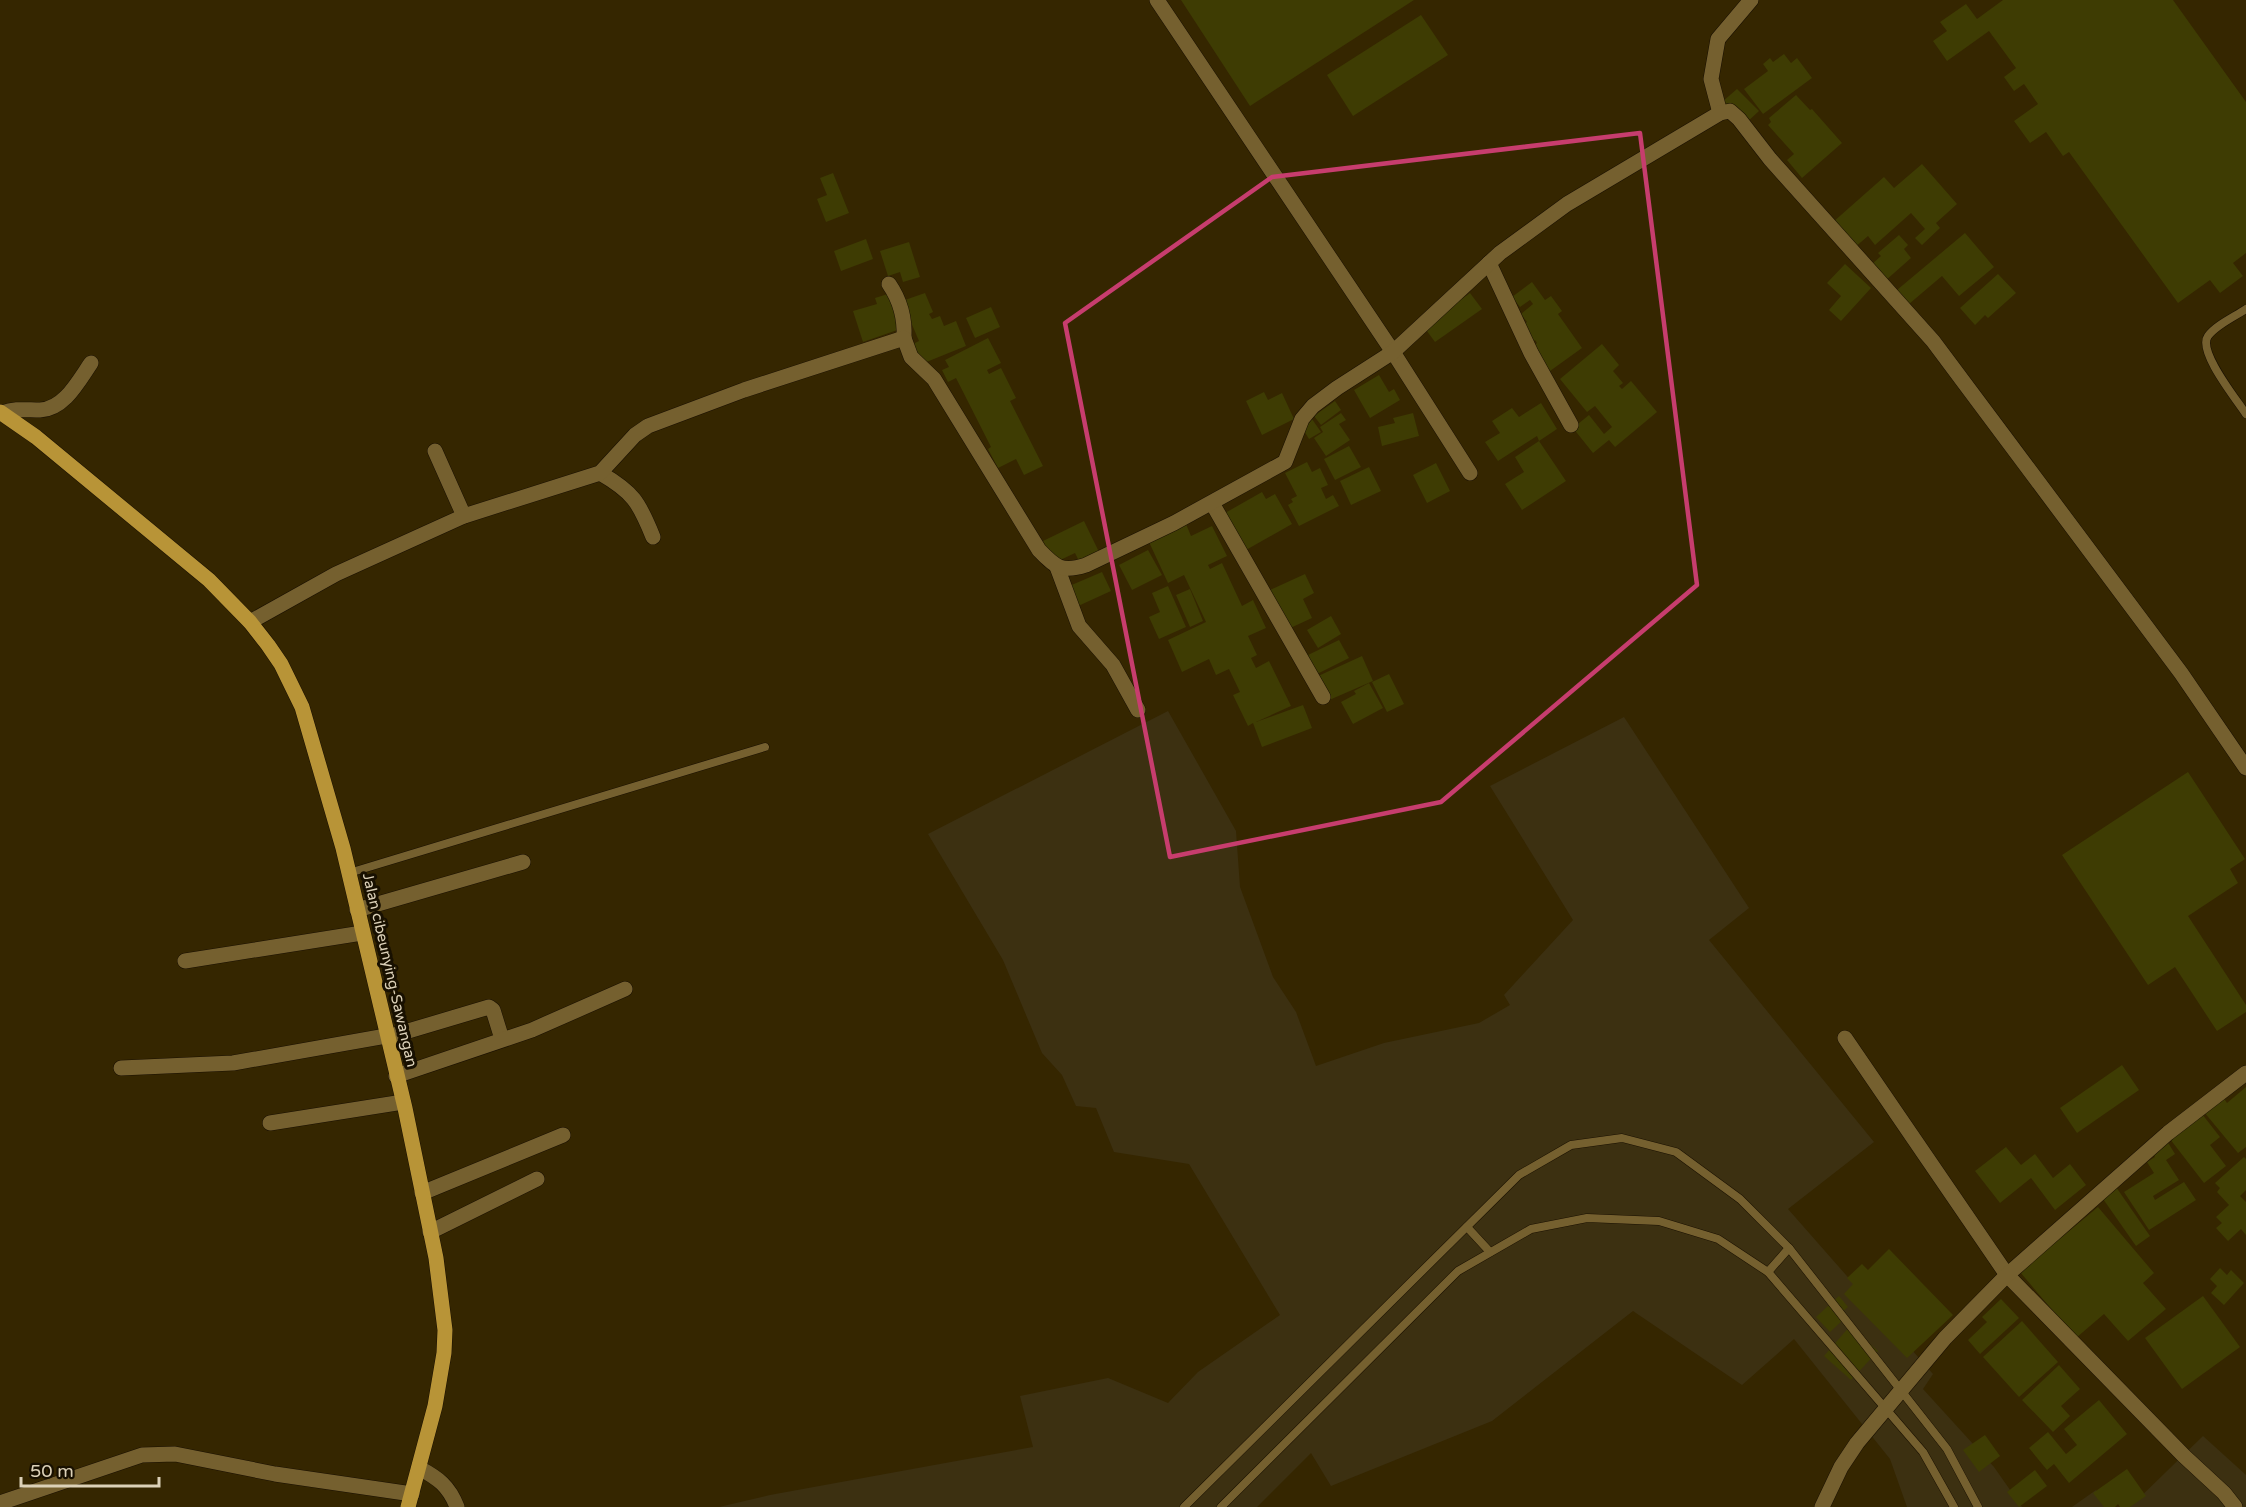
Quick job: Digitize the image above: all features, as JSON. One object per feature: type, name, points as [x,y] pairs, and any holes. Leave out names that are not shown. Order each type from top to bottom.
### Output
[{"type":"main road","name":"Jalan cibeunying-Sawangan","points":[[1,413],[36,437],[209,580],[250,622],[281,664],[302,707],[349,873],[403,1102],[430,1232],[445,1330],[444,1353],[435,1406],[410,1501]]},
{"type":"street","points":[[1157,0],[1393,352],[1470,473]]},
{"type":"street","points":[[1720,113],[1711,79],[1718,39],[1751,0]]},
{"type":"street","points":[[1057,567],[1073,569],[1086,565],[1212,503],[1285,462],[1291,452],[1302,419],[1313,406],[1393,352],[1489,263],[1567,204],[1720,113],[1730,111],[1770,159],[1934,341],[2181,673],[2246,768]]},
{"type":"street","points":[[1489,263],[1531,353],[1571,425]]},
{"type":"street","points":[[889,284],[895,294],[905,324],[904,338],[911,357],[934,379],[1039,550],[1057,567],[1079,626],[1113,664],[1138,710]]},
{"type":"street","points":[[250,622],[336,574],[464,516],[600,473],[635,435],[648,426],[744,390],[904,338]]},
{"type":"street","points":[[1,413],[57,406],[91,363]]},
{"type":"street","points":[[435,451],[464,516]]},
{"type":"street","points":[[600,473],[618,484],[641,507],[653,537]]},
{"type":"street","points":[[1212,503],[1323,696]]},
{"type":"street","points":[[357,910],[523,862]]},
{"type":"street","points":[[185,961],[362,933]]},
{"type":"street","points":[[396,1076],[532,1030],[625,989]]},
{"type":"street","points":[[121,1068],[233,1063],[387,1037],[489,1006],[493,1010],[502,1039]]},
{"type":"street","points":[[1845,1038],[2007,1275],[2184,1456],[2224,1493],[2235,1507]]},
{"type":"street","points":[[1822,1507],[1841,1467],[1857,1443],[1945,1338],[2007,1275],[2168,1133],[2246,1073]]},
{"type":"street","points":[[270,1123],[403,1102]]},
{"type":"street","points":[[422,1193],[563,1135]]},
{"type":"street","points":[[430,1232],[537,1179]]},
{"type":"street","points":[[0,1503],[142,1455],[176,1454],[410,1501]]},
{"type":"street","points":[[419,1468],[438,1477],[447,1486],[457,1507]]},
{"type":"lane","points":[[2246,309],[2213,331],[2206,338],[2205,347],[2215,368],[2246,414]]},
{"type":"lane","points":[[349,873],[765,747]]},
{"type":"lane","points":[[1184,1507],[1519,1175],[1571,1145],[1622,1138],[1676,1152],[1740,1199],[1789,1248],[1947,1449],[1978,1507]]},
{"type":"lane","points":[[1221,1507],[1458,1271],[1531,1229],[1587,1218],[1659,1221],[1718,1239],[1768,1272],[1923,1452],[1954,1507]]},
{"type":"lane","points":[[1467,1227],[1490,1252]]},
{"type":"lane","points":[[1768,1272],[1789,1248]]},
{"type":"highlighted area","points":[[1640,133],[1697,585],[1441,802],[1170,857],[1065,323],[1272,177]]},
{"type":"shaded area","points":[[1168,711],[1236,831],[1240,887],[1273,977],[1296,1012],[1316,1066],[1384,1043],[1479,1023],[1510,1005],[1504,995],[1573,920],[1490,786],[1624,717],[1749,908],[1709,940],[1874,1142],[1788,1209],[1933,1374],[1923,1389],[1994,1467],[2022,1507],[1907,1507],[1890,1459],[1794,1339],[1742,1385],[1633,1311],[1492,1421],[1331,1486],[1311,1453],[1257,1507],[719,1507],[770,1495],[1033,1447],[1020,1396],[1108,1378],[1168,1403],[1198,1372],[1280,1315],[1189,1164],[1114,1152],[1096,1108],[1076,1106],[1062,1075],[1042,1053],[1003,960],[928,834]]},
{"type":"shaded area","points":[[2203,1436],[2246,1475],[2246,1507],[2130,1507]]},
{"type":"shaded area","points":[[2096,1490],[2105,1507],[2072,1507]]},
{"type":"building","points":[[1181,0],[1414,0],[1250,106]]},
{"type":"building","points":[[2003,0],[2173,0],[2246,102],[2246,253],[2233,263],[2243,276],[2220,293],[2210,280],[2178,303],[2069,152],[2063,156],[2046,132],[2030,143],[2014,121],[2038,104],[2024,84],[2014,91],[2004,77],[2016,68],[1989,31],[1947,61],[1933,41],[1947,31],[1940,22],[1966,4],[1977,19]]},
{"type":"building","points":[[1421,15],[1448,55],[1353,116],[1327,75]]},
{"type":"building","points":[[1784,54],[1791,63],[1797,58],[1812,78],[1763,114],[1744,89],[1768,71],[1763,64],[1770,58],[1773,62]]},
{"type":"building","points":[[1737,89],[1759,111],[1746,123],[1722,102]]},
{"type":"building","points":[[1796,95],[1810,110],[1812,109],[1842,143],[1802,178],[1787,160],[1794,154],[1768,125],[1771,122],[1769,118]]},
{"type":"building","points":[[1922,164],[1957,204],[1936,223],[1940,228],[1922,245],[1915,238],[1925,229],[1911,213],[1875,245],[1868,236],[1854,248],[1832,223],[1884,177],[1894,188]]},
{"type":"building","points":[[833,173],[849,213],[826,222],[817,199],[827,195],[820,178]]},
{"type":"building","points":[[1965,233],[1994,267],[1959,296],[1942,276],[1909,304],[1897,290]]},
{"type":"building","points":[[1899,235],[1908,245],[1904,249],[1911,258],[1885,281],[1871,265],[1881,256],[1878,253]]},
{"type":"building","points":[[866,239],[873,259],[841,271],[834,251]]},
{"type":"building","points":[[909,242],[920,277],[903,282],[900,272],[888,276],[880,251]]},
{"type":"building","points":[[1845,264],[1871,288],[1841,321],[1829,310],[1841,296],[1827,283]]},
{"type":"building","points":[[1998,274],[2016,293],[1988,318],[1985,315],[1975,325],[1960,308]]},
{"type":"building","points":[[1532,282],[1545,300],[1551,296],[1562,311],[1558,314],[1582,348],[1550,371],[1532,347],[1537,343],[1535,340],[1532,342],[1521,326],[1527,322],[1521,314],[1533,304],[1530,300],[1520,307],[1512,297]]},
{"type":"building","points":[[891,293],[903,328],[863,342],[853,311],[877,304],[875,298]]},
{"type":"building","points":[[925,293],[933,312],[929,314],[932,319],[940,316],[944,326],[956,321],[966,346],[919,365],[911,345],[919,341],[902,301]]},
{"type":"building","points":[[1470,293],[1482,309],[1435,342],[1424,327]]},
{"type":"building","points":[[991,307],[1000,327],[975,338],[966,318]]},
{"type":"building","points":[[988,338],[1001,363],[987,370],[989,374],[1001,368],[1016,398],[1010,401],[1043,466],[1024,475],[1016,459],[998,468],[988,449],[991,447],[956,378],[948,382],[942,370],[949,367],[945,360]]},
{"type":"building","points":[[1602,344],[1619,365],[1613,371],[1623,383],[1619,386],[1622,389],[1631,381],[1657,412],[1615,447],[1609,440],[1593,453],[1573,428],[1589,415],[1604,434],[1612,427],[1595,406],[1587,412],[1560,379]]},
{"type":"building","points":[[1379,375],[1389,392],[1394,389],[1400,400],[1370,418],[1354,390]]},
{"type":"building","points":[[1264,392],[1268,400],[1282,393],[1294,419],[1262,435],[1246,401]]},
{"type":"building","points":[[1335,401],[1341,410],[1321,425],[1314,416]]},
{"type":"building","points":[[1541,403],[1557,429],[1539,441],[1537,436],[1498,461],[1485,442],[1500,433],[1492,421],[1512,408],[1519,417]]},
{"type":"building","points":[[1341,413],[1346,420],[1339,424],[1350,440],[1326,456],[1314,438],[1323,432],[1320,427]]},
{"type":"building","points":[[1413,413],[1419,436],[1382,446],[1378,427],[1395,423],[1393,418]]},
{"type":"building","points":[[1312,419],[1321,432],[1309,439],[1301,426]]},
{"type":"building","points":[[1539,441],[1566,481],[1522,510],[1505,484],[1524,472],[1515,457]]},
{"type":"building","points":[[1349,446],[1361,467],[1335,480],[1324,459]]},
{"type":"building","points":[[1307,462],[1312,472],[1320,468],[1328,485],[1321,488],[1326,499],[1333,495],[1339,506],[1299,526],[1288,505],[1293,502],[1291,499],[1297,496],[1285,473]]},
{"type":"building","points":[[1436,463],[1450,491],[1427,503],[1413,475]]},
{"type":"building","points":[[1369,467],[1381,491],[1351,505],[1340,481]]},
{"type":"building","points":[[1262,492],[1266,499],[1275,494],[1292,524],[1246,550],[1225,513]]},
{"type":"building","points":[[1084,521],[1099,552],[1079,561],[1075,553],[1054,563],[1043,541]]},
{"type":"building","points":[[1186,524],[1191,536],[1212,526],[1227,556],[1208,565],[1210,569],[1222,563],[1242,606],[1253,600],[1266,628],[1248,636],[1257,655],[1251,658],[1256,668],[1269,661],[1291,706],[1256,722],[1303,705],[1312,728],[1262,747],[1253,723],[1248,726],[1233,695],[1240,692],[1229,669],[1216,675],[1209,659],[1182,672],[1168,640],[1206,622],[1184,575],[1168,583],[1149,542]]},
{"type":"building","points":[[1148,550],[1162,575],[1132,590],[1119,565]]},
{"type":"building","points":[[1102,572],[1111,591],[1076,607],[1067,587]]},
{"type":"building","points":[[1305,574],[1314,593],[1303,599],[1312,618],[1286,630],[1268,591]]},
{"type":"building","points":[[1168,586],[1186,627],[1159,639],[1149,617],[1160,612],[1152,593]]},
{"type":"building","points":[[1190,589],[1203,621],[1190,627],[1176,595]]},
{"type":"building","points":[[1331,616],[1341,634],[1318,648],[1307,630]]},
{"type":"building","points":[[1339,640],[1349,658],[1317,674],[1308,655]]},
{"type":"building","points":[[1362,656],[1373,681],[1327,701],[1316,677]]},
{"type":"building","points":[[1389,674],[1404,704],[1387,712],[1372,682]]},
{"type":"building","points":[[1369,683],[1383,708],[1353,724],[1341,702],[1356,694],[1354,691]]},
{"type":"building","points":[[2188,772],[2245,859],[2230,869],[2238,883],[2188,916],[2246,1005],[2246,1012],[2217,1031],[2175,967],[2148,985],[2062,855]]},
{"type":"building","points":[[2122,1065],[2139,1090],[2077,1133],[2060,1108]]},
{"type":"building","points":[[2246,1087],[2246,1147],[2238,1153],[2204,1112],[2223,1097],[2227,1103]]},
{"type":"building","points":[[2202,1114],[2220,1137],[2210,1145],[2226,1166],[2204,1183],[2170,1139]]},
{"type":"building","points":[[2167,1141],[2175,1154],[2166,1160],[2179,1180],[2153,1196],[2155,1200],[2184,1182],[2196,1200],[2149,1230],[2124,1192],[2154,1173],[2147,1162],[2155,1157],[2152,1151]]},
{"type":"building","points":[[2006,1147],[2021,1165],[2035,1154],[2053,1178],[2070,1164],[2086,1185],[2055,1210],[2031,1178],[2000,1203],[1975,1171]]},
{"type":"building","points":[[2244,1157],[2246,1159],[2246,1190],[2240,1196],[2246,1202],[2246,1235],[2241,1229],[2228,1241],[2216,1228],[2222,1223],[2216,1217],[2229,1205],[2217,1192],[2220,1188],[2215,1183]]},
{"type":"building","points":[[2116,1187],[2150,1236],[2136,1246],[2101,1196]]},
{"type":"building","points":[[2098,1207],[2154,1273],[2143,1283],[2166,1309],[2128,1341],[2104,1314],[2076,1338],[2020,1272]]},
{"type":"building","points":[[1889,1249],[1953,1315],[1907,1358],[1844,1294],[1853,1284],[1847,1278],[1862,1264],[1868,1270]]},
{"type":"building","points":[[2220,1268],[2227,1275],[2231,1270],[2244,1283],[2224,1305],[2211,1293],[2217,1286],[2210,1279]]},
{"type":"building","points":[[1839,1296],[1848,1307],[1839,1315],[1844,1319],[1830,1332],[1816,1317]]},
{"type":"building","points":[[2203,1296],[2240,1347],[2182,1389],[2145,1338]]},
{"type":"building","points":[[2001,1299],[2019,1318],[1980,1354],[1968,1340],[1987,1322],[1982,1317]]},
{"type":"building","points":[[2022,1321],[2058,1362],[2019,1397],[1983,1357]]},
{"type":"building","points":[[1850,1326],[1878,1351],[1851,1380],[1824,1356]]},
{"type":"building","points":[[2059,1365],[2080,1389],[2061,1406],[2070,1416],[2053,1432],[2022,1400]]},
{"type":"building","points":[[2099,1400],[2127,1434],[2069,1483],[2054,1464],[2047,1470],[2029,1448],[2048,1432],[2066,1454],[2077,1445],[2064,1429]]},
{"type":"building","points":[[1985,1435],[2000,1456],[1979,1472],[1963,1450]]},
{"type":"building","points":[[2127,1469],[2146,1496],[2130,1507],[2120,1507],[2118,1504],[2115,1507],[2104,1507],[2093,1493]]},
{"type":"building","points":[[2035,1470],[2047,1486],[2019,1507],[2007,1492]]}]
